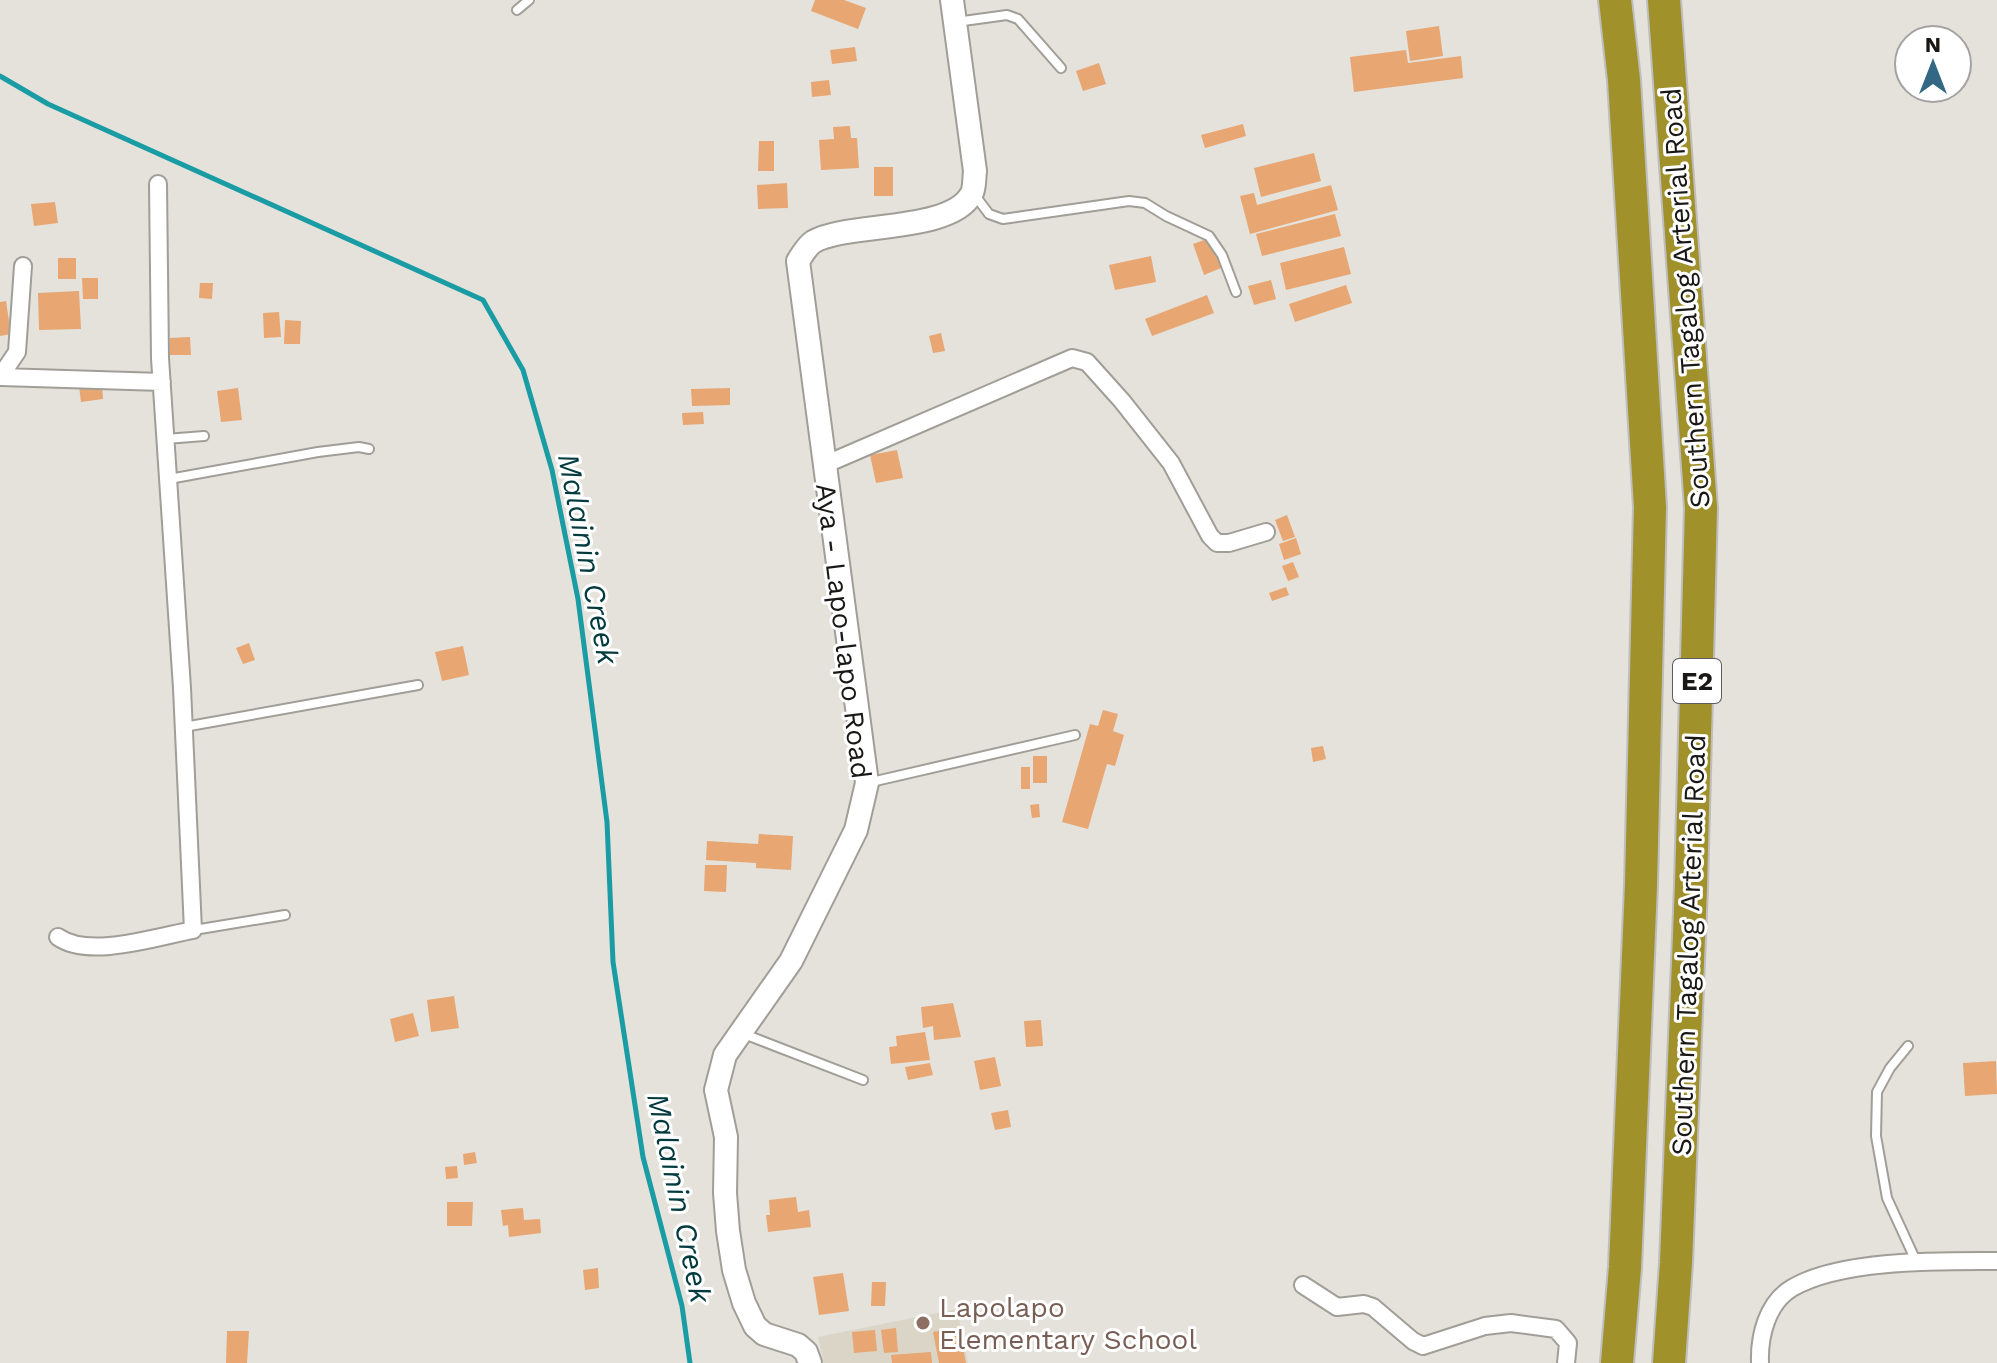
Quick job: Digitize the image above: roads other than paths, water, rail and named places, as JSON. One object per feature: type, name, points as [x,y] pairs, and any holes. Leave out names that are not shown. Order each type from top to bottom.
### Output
[{"type":"highway","name":"Southern Tagalog Arterial Road","points":[[1615,0],[1624,80],[1650,507],[1640,916],[1625,1267],[1617,1363]]},
{"type":"highway","name":"Southern Tagalog Arterial Road","points":[[1664,0],[1701,508],[1691,902],[1669,1363]]},
{"type":"street","points":[[954,11],[975,171],[973,193]]},
{"type":"street","points":[[58,937],[68,944],[99,947],[193,930],[184,727],[162,382],[158,184]]},
{"type":"street","name":"Aya - Lapo-lapo Road","points":[[810,1363],[806,1352],[798,1345],[764,1334],[755,1326],[734,1270],[725,1193],[726,1137],[716,1090],[725,1055],[791,961],[856,830],[867,783],[798,261],[810,243],[832,235],[896,227],[960,208],[973,193]]},
{"type":"street","points":[[0,377],[17,352],[23,266]]},
{"type":"street","points":[[824,465],[1072,358],[1080,359],[1087,362],[1122,401],[1171,463],[1210,536],[1217,543],[1229,543],[1266,532]]},
{"type":"street","points":[[0,377],[162,382]]},
{"type":"street","points":[[1760,1363],[1759,1342],[1770,1312],[1790,1289],[1819,1276],[1916,1261],[1997,1261]]},
{"type":"street","points":[[1303,1285],[1337,1307],[1364,1304],[1373,1307],[1423,1346],[1485,1326],[1511,1323],[1556,1329],[1568,1343],[1566,1363]]},
{"type":"lane","points":[[517,10],[529,0]]},
{"type":"lane","points":[[954,11],[1007,15],[1018,19],[1061,68]]},
{"type":"lane","points":[[973,193],[989,214],[1003,219],[1129,201],[1145,203],[1209,236],[1222,255],[1236,292]]},
{"type":"lane","points":[[165,440],[204,436]]},
{"type":"lane","points":[[168,479],[318,452],[359,447],[369,449]]},
{"type":"lane","points":[[184,727],[418,685]]},
{"type":"lane","points":[[867,783],[1075,735]]},
{"type":"lane","points":[[193,930],[285,915]]},
{"type":"lane","points":[[741,1032],[863,1080]]},
{"type":"lane","points":[[1908,1046],[1890,1068],[1877,1092],[1876,1136],[1887,1198],[1916,1261]]},
{"type":"waterway","name":"Malainin Creek","points":[[0,76],[48,104],[483,300],[523,370],[552,470],[578,599],[607,822],[613,962],[643,1157],[682,1306],[690,1363]]},
{"type":"place","name":"Lapolapo Elementary School","points":[[923,1323]]}]
